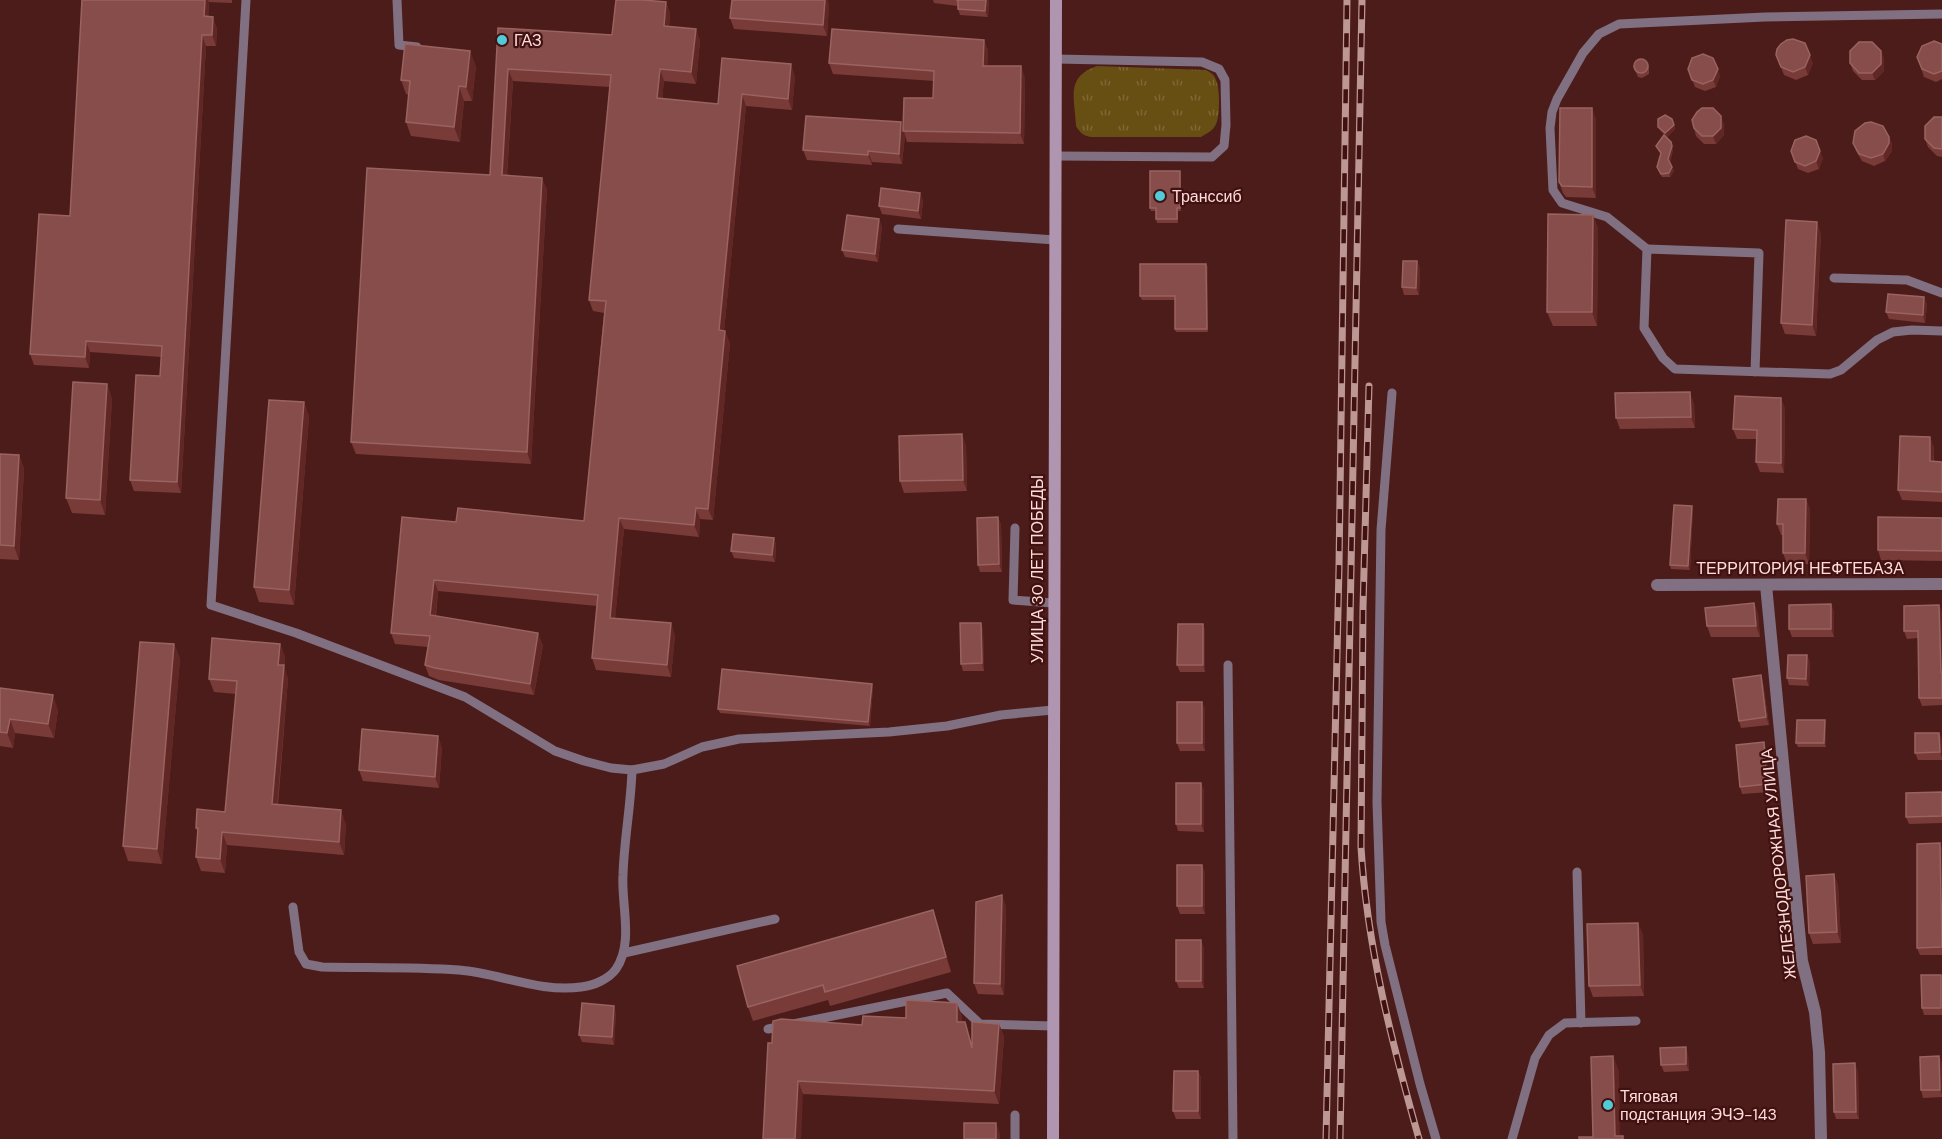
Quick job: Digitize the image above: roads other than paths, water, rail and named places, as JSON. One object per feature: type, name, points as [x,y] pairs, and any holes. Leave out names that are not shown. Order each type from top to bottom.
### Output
[{"type":"main road","name":"УЛИЦА 30 ЛЕТ ПОБЕДЫ","points":[[1053,1139],[1056,0]]},
{"type":"street","name":"ТЕРРИТОРИЯ НЕФТЕБАЗА","points":[[1657,585],[1942,584]]},
{"type":"street","name":"ЖЕЛЕЗНОДОРОЖНАЯ УЛИЦА","points":[[1766,585],[1802,961],[1815,1012],[1819,1052],[1821,1139]]},
{"type":"lane","points":[[246,0],[211,605],[307,637],[465,697],[555,751],[584,762],[612,768],[632,770],[664,764],[702,747],[739,739],[889,732],[947,726],[1001,715],[1053,710]]},
{"type":"lane","points":[[397,0],[399,45],[423,48]]},
{"type":"lane","points":[[1755,372],[1759,253],[1647,249],[1607,217],[1562,203],[1553,190],[1550,128],[1552,112],[1557,99],[1583,53],[1599,34],[1619,24],[1765,17],[1942,14]]},
{"type":"lane","points":[[1055,156],[1212,158],[1224,146],[1226,125],[1225,80],[1219,69],[1202,62],[1056,59]]},
{"type":"lane","points":[[898,229],[1055,240]]},
{"type":"lane","points":[[1647,249],[1644,328],[1663,358],[1676,369],[1830,374],[1841,370],[1877,340],[1893,332],[1942,331]]},
{"type":"lane","points":[[1834,278],[1907,280],[1942,293]]},
{"type":"lane","points":[[1392,393],[1381,530],[1377,802],[1381,922],[1420,1084],[1437,1139]]},
{"type":"lane","points":[[1015,528],[1013,600],[1053,603]]},
{"type":"lane","points":[[1228,665],[1233,1139]]},
{"type":"lane","points":[[293,907],[299,952],[306,964],[322,967],[460,970],[552,987],[582,987],[608,978],[617,968],[624,953],[622,875],[632,770]]},
{"type":"lane","points":[[1577,872],[1581,1023]]},
{"type":"lane","points":[[624,953],[775,919]]},
{"type":"lane","points":[[768,1029],[947,993],[980,1024],[1053,1026]]},
{"type":"lane","points":[[1512,1139],[1535,1058],[1550,1035],[1565,1023],[1636,1021]]},
{"type":"lane","points":[[1015,1139],[1016,1115]]},
{"type":"railway","points":[[1326,1139],[1339,567],[1347,0]]},
{"type":"railway","points":[[1340,1139],[1362,0]]},
{"type":"railway","points":[[1369,386],[1363,608],[1361,847],[1369,921],[1382,994],[1419,1139]]},
{"type":"place","name":"ГАЗ","points":[[502,40]]},
{"type":"place","name":"Транссиб","points":[[1160,196]]},
{"type":"place","name":"Тяговая подстанция ЭЧЭ-143","points":[[1608,1105]]}]
